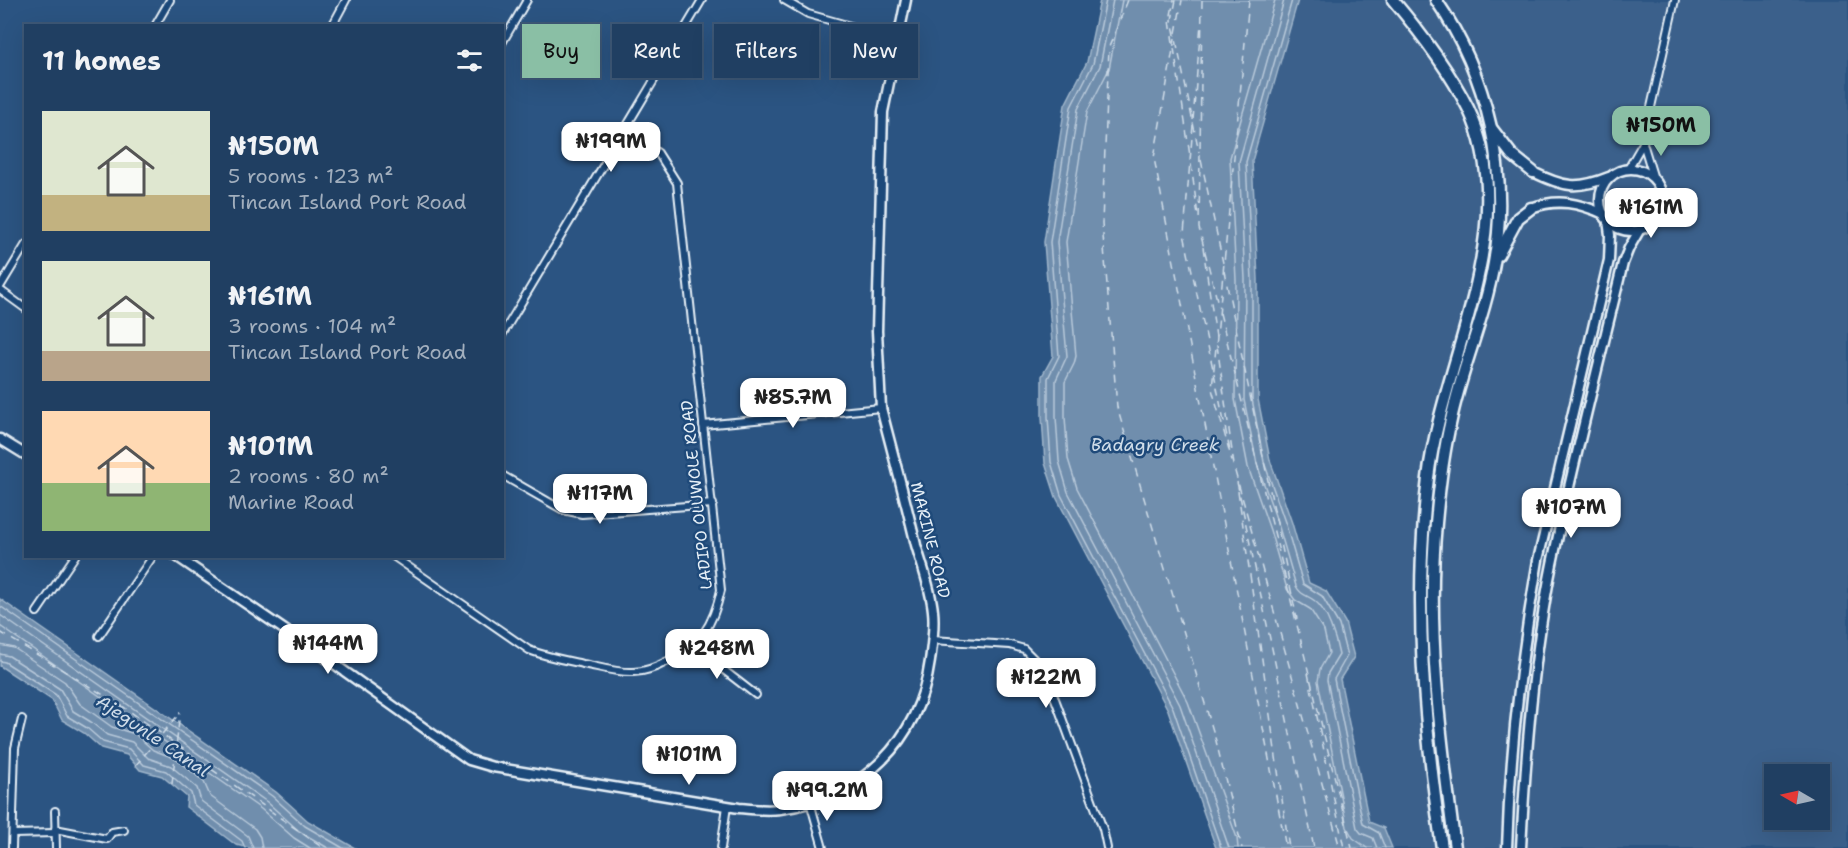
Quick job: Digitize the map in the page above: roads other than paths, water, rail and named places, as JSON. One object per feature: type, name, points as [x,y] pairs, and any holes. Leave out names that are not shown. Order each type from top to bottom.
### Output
[{"type":"highway","points":[[1393,0],[1443,68],[1468,109],[1477,131],[1485,174],[1486,227],[1482,255],[1439,413],[1428,477],[1423,525],[1420,627],[1423,680],[1432,781],[1442,848]]},
{"type":"highway","points":[[1436,0],[1472,62],[1485,99],[1498,190],[1499,224],[1494,264],[1451,420],[1436,525],[1433,636],[1445,772],[1455,848]]},
{"type":"highway","points":[[1490,126],[1512,155],[1533,172]]},
{"type":"highway","points":[[1494,264],[1518,218],[1531,208]]},
{"type":"street","points":[[156,24],[170,0]]},
{"type":"street","points":[[333,24],[346,0]]},
{"type":"street","points":[[504,40],[527,0]]},
{"type":"street","points":[[504,331],[702,0]]},
{"type":"street","points":[[784,0],[808,14],[843,24]]},
{"type":"street","name":"MARINE ROAD","points":[[900,24],[906,0]]},
{"type":"street","points":[[1628,169],[1643,143],[1675,0]]},
{"type":"street","name":"MARINE ROAD","points":[[179,558],[324,656],[469,760],[493,767],[727,806],[780,809],[810,802],[859,780],[882,763],[909,726],[923,693],[932,640],[933,611],[881,408],[877,331],[880,186],[883,112],[889,78]]},
{"type":"street","name":"LADIPO OLUWOLE ROAD","points":[[396,558],[519,643],[543,655],[633,672],[651,669],[694,646],[711,622],[721,590],[677,183],[658,153],[624,128]]},
{"type":"street","points":[[1531,208],[1559,201],[1576,203],[1606,217],[1623,230],[1640,229],[1653,221],[1661,208],[1661,193],[1654,179],[1643,143]]},
{"type":"street","points":[[1533,172],[1557,183],[1571,186],[1588,185],[1628,169],[1645,172],[1654,179]]},
{"type":"street","points":[[1507,848],[1513,735],[1530,605],[1540,550],[1609,260],[1610,235],[1600,202],[1602,190],[1612,176]]},
{"type":"street","points":[[1521,848],[1527,741],[1537,656],[1552,563],[1623,263],[1640,229]]},
{"type":"street","points":[[24,247],[0,289],[24,307]]},
{"type":"street","points":[[703,425],[881,408]]},
{"type":"street","points":[[0,439],[24,454]]},
{"type":"street","points":[[504,476],[562,510],[582,514],[713,504]]},
{"type":"street","points":[[37,612],[74,558]]},
{"type":"street","points":[[99,636],[152,558]]},
{"type":"street","points":[[932,640],[1010,645],[1024,649],[1044,669],[1103,829],[1107,848]]},
{"type":"street","points":[[694,646],[756,695]]},
{"type":"street","points":[[12,848],[15,748],[22,719]]},
{"type":"street","points":[[810,802],[823,848]]},
{"type":"street","points":[[721,848],[727,806]]},
{"type":"street","points":[[55,811],[56,848]]},
{"type":"street","points":[[105,848],[112,832],[124,830]]},
{"type":"street","points":[[13,834],[55,831],[107,839]]},
{"type":"water","name":"Badagry Creek","points":[[1100,0],[1298,0],[1252,161],[1258,279],[1258,399],[1270,460],[1292,523],[1309,583],[1326,591],[1345,622],[1354,657],[1340,679],[1369,822],[1384,828],[1392,848],[1216,848],[1168,710],[1056,497],[1045,463],[1042,417],[1042,376],[1053,356],[1044,242],[1065,105],[1087,62]]},
{"type":"water","name":"Ajegunle Canal","points":[[0,599],[276,792],[308,821],[355,848],[250,848],[236,845],[186,807],[187,797],[162,776],[140,770],[127,755],[101,748],[84,733],[62,720],[52,700],[0,666]]}]
